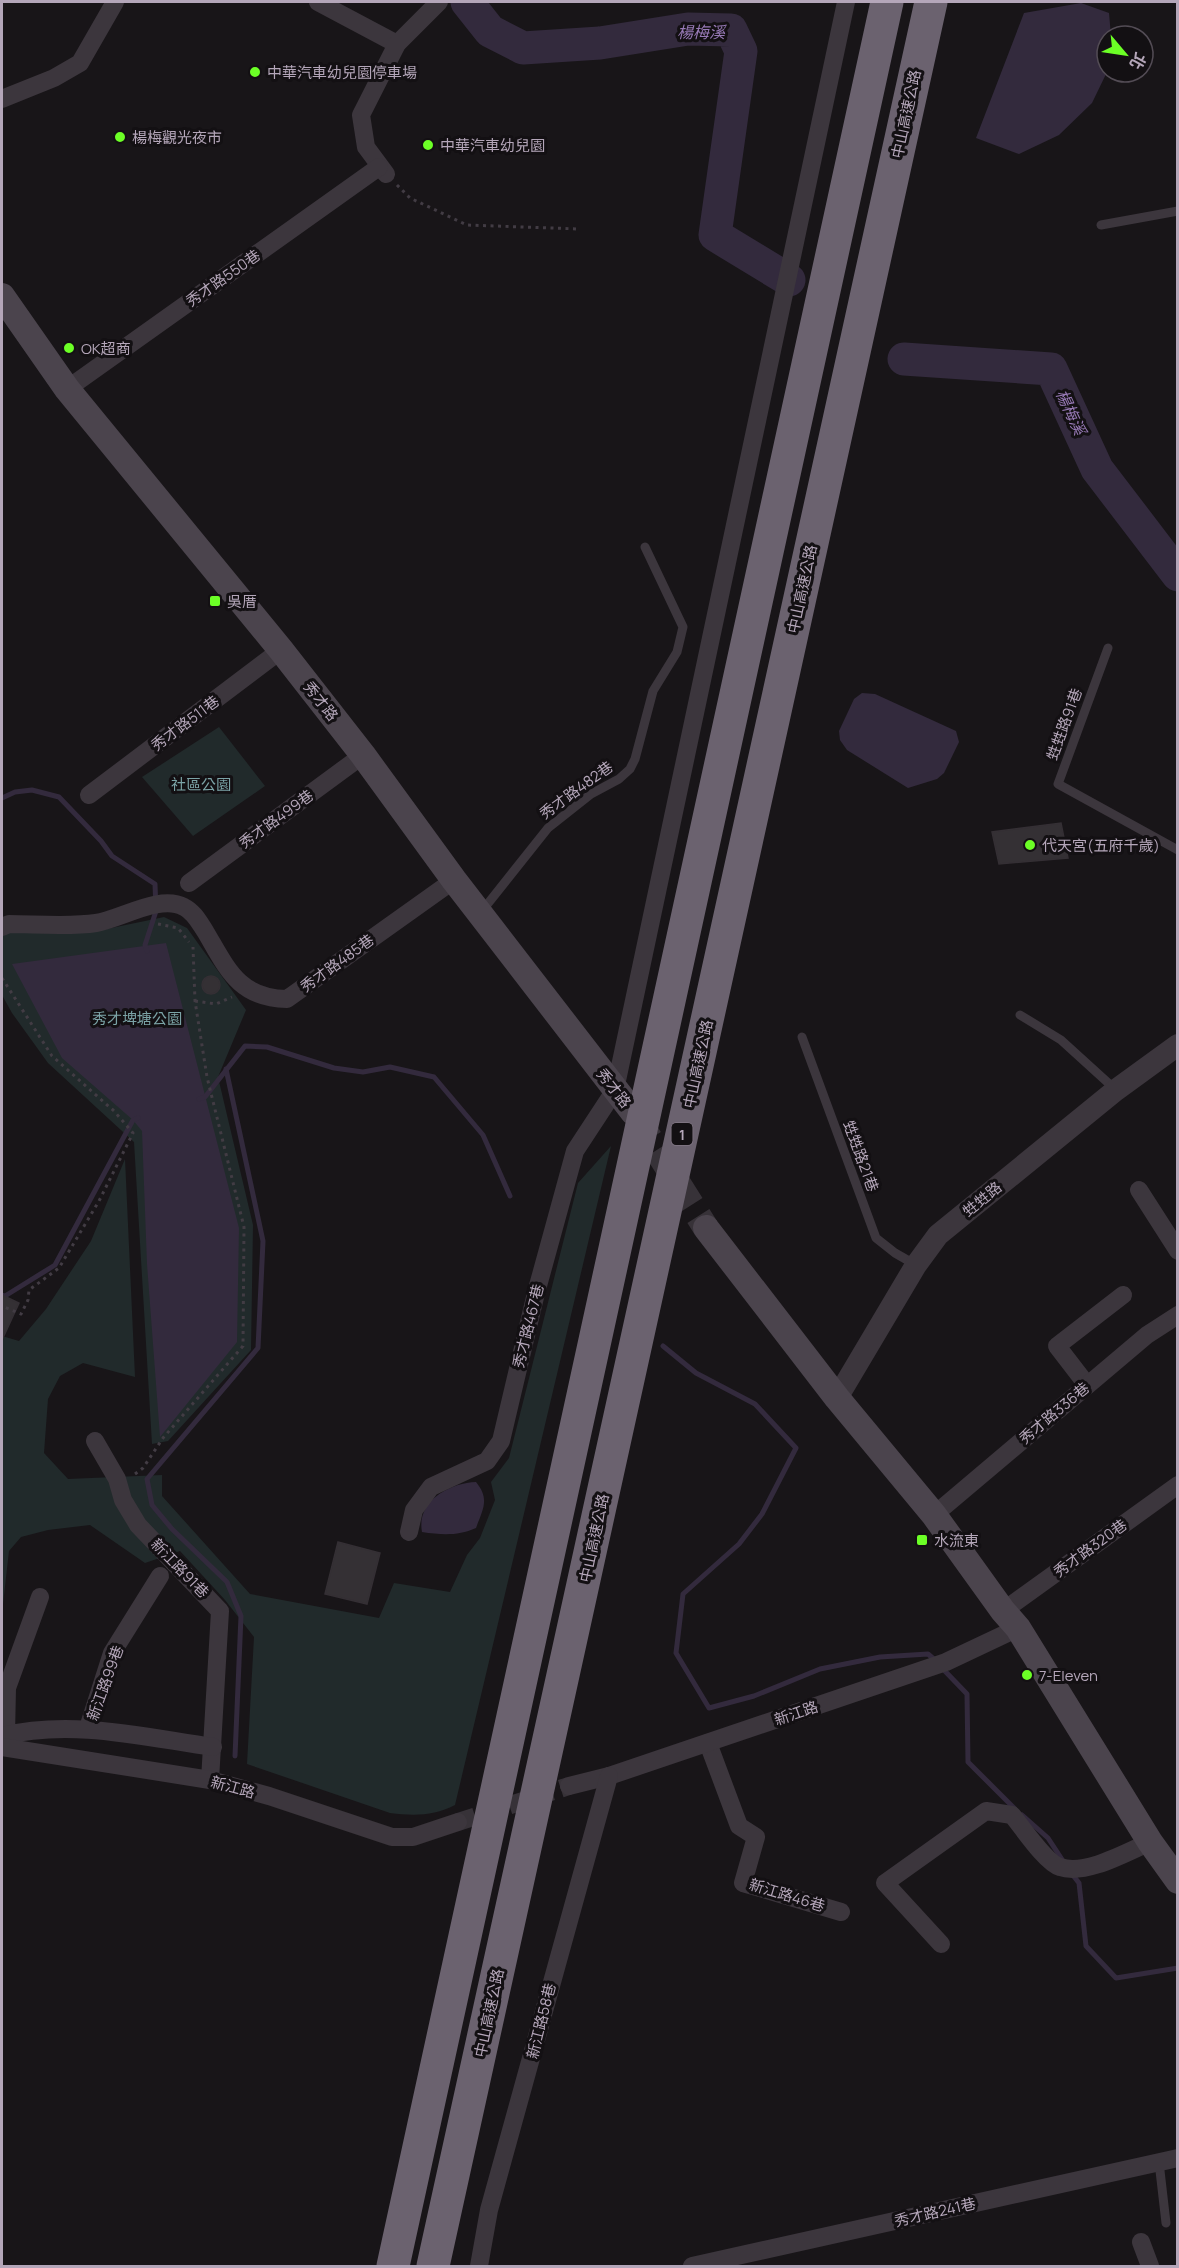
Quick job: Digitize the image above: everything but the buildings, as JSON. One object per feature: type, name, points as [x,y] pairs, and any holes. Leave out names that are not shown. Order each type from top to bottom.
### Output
[{"type":"highway","points":[[393,2266],[887,2]]},
{"type":"highway","name":"中山高速公路","points":[[434,2266],[931,2]]},
{"type":"main road","name":"秀才路","points":[[2,296],[67,389],[281,650],[633,1112]]},
{"type":"main road","points":[[706,1228],[837,1398],[934,1515],[1011,1619],[1150,1842],[1178,1881]]},
{"type":"street","points":[[2,99],[54,78],[80,63],[115,2]]},
{"type":"street","points":[[318,2],[397,44]]},
{"type":"street","points":[[383,171],[366,147],[361,116],[397,44],[439,2]]},
{"type":"street","points":[[615,1090],[846,2]]},
{"type":"street","name":"秀才路550巷","points":[[67,389],[383,171]]},
{"type":"street","name":"秀才路511巷","points":[[89,795],[281,650]]},
{"type":"street","name":"秀才路499巷","points":[[189,883],[363,755]]},
{"type":"street","name":"秀才路485巷","points":[[2,927],[9,924],[96,923],[147,917],[166,902],[183,906],[196,916],[229,972],[248,990],[272,999],[287,999],[454,880]]},
{"type":"street","name":"甡甡路","points":[[837,1398],[916,1265],[939,1235],[1116,1090],[1178,1045]]},
{"type":"street","name":"秀才路467巷","points":[[409,1532],[414,1510],[431,1487],[487,1461],[501,1441],[536,1293],[575,1151],[615,1090]]},
{"type":"street","points":[[1138,1190],[1178,1251]]},
{"type":"street","points":[[1087,1385],[1057,1346],[1123,1295]]},
{"type":"street","name":"秀才路336巷","points":[[934,1515],[1147,1335],[1178,1315]]},
{"type":"street","name":"新江路91巷","points":[[95,1441],[117,1479],[123,1500],[138,1525],[220,1611],[210,1780]]},
{"type":"street","name":"秀才路320巷","points":[[1011,1619],[1178,1485]]},
{"type":"street","name":"新江路99巷","points":[[88,1728],[112,1653],[160,1576]]},
{"type":"street","points":[[40,1597],[7,1688],[3,1739],[41,1731],[88,1728],[213,1747]]},
{"type":"street","name":"新江路","points":[[569,1786],[609,1776],[946,1662],[1011,1619]]},
{"type":"street","name":"新江路","points":[[3,1739],[210,1780],[269,1796],[392,1837],[413,1837],[458,1822]]},
{"type":"street","name":"新江路46巷","points":[[708,1743],[739,1826],[756,1837],[743,1883],[841,1912]]},
{"type":"street","name":"新江路58巷","points":[[479,2266],[489,2210],[609,1776]]},
{"type":"street","points":[[941,1944],[885,1882],[986,1811],[1012,1815],[1048,1858],[1059,1867],[1078,1868],[1100,1863],[1150,1842]]},
{"type":"street","name":"秀才路241巷","points":[[692,2266],[1168,2160]]},
{"type":"street","points":[[1141,2242],[1150,2266]]},
{"type":"lane","points":[[1101,225],[1178,211]]},
{"type":"lane","name":"秀才路482巷","points":[[480,913],[548,828],[591,794],[619,778],[630,768],[635,759],[652,690],[677,652],[683,627],[645,547]]},
{"type":"lane","name":"甡甡路91巷","points":[[1108,648],[1058,784],[1178,850]]},
{"type":"lane","points":[[1020,1015],[1061,1040],[1116,1090]]},
{"type":"lane","name":"甡甡路21巷","points":[[802,1037],[876,1238],[895,1253],[916,1265]]},
{"type":"lane","points":[[1166,2223],[1168,2160]]},
{"type":"path","points":[[383,171],[410,198],[467,225],[579,229]]},
{"type":"path","points":[[119,1486],[143,1468],[164,1438],[243,1346],[244,1227],[207,1077],[195,1001],[193,947],[178,928],[159,924],[147,917]]},
{"type":"path","points":[[2,978],[52,1056],[65,1070],[114,1111],[132,1132],[99,1201],[59,1268],[29,1290],[28,1300],[21,1314],[2,1306]]},
{"type":"path","points":[[195,1001],[216,1004],[248,990]]},
{"type":"green space","name":"社區公園","points":[[219,727],[265,786],[193,836],[142,777]]},
{"type":"green space","name":"秀才埤塘公園","points":[[164,917],[187,928],[246,1010],[218,1077],[253,1225],[251,1350],[168,1441],[152,1444],[134,1142],[48,1063],[12,1013],[2,995],[2,933],[97,931]]},
{"type":"green space","points":[[611,1146],[455,1805],[424,1814],[390,1813],[247,1764],[254,1637],[225,1600],[180,1551],[145,1563],[90,1525],[48,1530],[21,1537],[9,1551],[2,1613],[2,1336],[19,1341],[46,1309],[91,1241],[125,1159],[135,1377],[83,1363],[60,1376],[48,1399],[44,1453],[68,1479],[162,1475],[162,1496],[250,1594],[379,1618],[394,1583],[450,1592],[467,1555],[480,1538],[495,1500],[491,1482],[509,1458],[578,1183]]},
{"type":"shaded area","points":[[1081,3],[1109,13],[1110,24],[1095,24],[1095,84],[1101,84],[1092,103],[1059,135],[1019,154],[976,138],[1024,13]]},
{"type":"shaded area","points":[[862,693],[875,694],[956,731],[959,742],[944,773],[937,779],[908,788],[847,750],[840,740],[839,731],[854,699]]},
{"type":"shaded area","name":"秀才埤塘公園","points":[[166,943],[239,1228],[237,1342],[160,1437],[147,1264],[142,1131],[133,1120],[62,1058],[12,964]]},
{"type":"shaded area","points":[[476,1482],[483,1494],[484,1504],[476,1528],[450,1534],[422,1532],[424,1511],[437,1496],[456,1486]]},
{"type":"waterway","name":"楊梅溪","points":[[467,2],[490,31],[523,48],[600,43],[688,29],[731,30],[741,51],[715,235],[789,280]]},
{"type":"waterway","name":"楊梅溪","points":[[904,359],[1051,369],[1097,469],[1178,575]]},
{"type":"waterway","points":[[2,798],[15,792],[32,790],[59,797],[101,841],[112,856],[155,884],[156,911],[145,945],[147,951]]},
{"type":"waterway","points":[[199,1099],[205,1097],[245,1046],[267,1047],[334,1068],[363,1072],[390,1067],[434,1077],[483,1135],[510,1196]]},
{"type":"waterway","points":[[226,1069],[263,1241],[258,1348],[147,1479],[152,1505],[172,1529],[227,1582],[241,1616],[235,1756]]},
{"type":"waterway","points":[[2,1295],[5,1296],[55,1265],[133,1120],[138,1118]]},
{"type":"waterway","points":[[663,1346],[696,1373],[755,1404],[796,1448],[762,1514],[739,1544],[683,1594],[676,1653],[709,1708],[754,1696],[820,1669],[880,1657],[928,1654],[936,1661]]},
{"type":"waterway","points":[[942,1668],[967,1694],[968,1762],[1015,1809]]},
{"type":"waterway","points":[[1022,1815],[1048,1838],[1065,1864]]},
{"type":"waterway","points":[[1072,1874],[1079,1883],[1086,1946],[1116,1978],[1178,1968]]},
{"type":"tunnel","points":[[636,1117],[706,1228]]},
{"type":"tunnel","points":[[458,1822],[569,1786]]},
{"type":"place","name":"中華汽車幼兒園停車場","points":[[255,72]]},
{"type":"place","name":"楊梅觀光夜市","points":[[120,137]]},
{"type":"place","name":"中華汽車幼兒園","points":[[428,145]]},
{"type":"place","name":"OK超商","points":[[69,348]]},
{"type":"place","name":"吳厝","points":[[215,601]]},
{"type":"place","name":"代天宮(五府千歲)","points":[[1030,845]]},
{"type":"place","name":"水流東","points":[[922,1540]]},
{"type":"place","name":"7-Eleven","points":[[1027,1675]]}]
